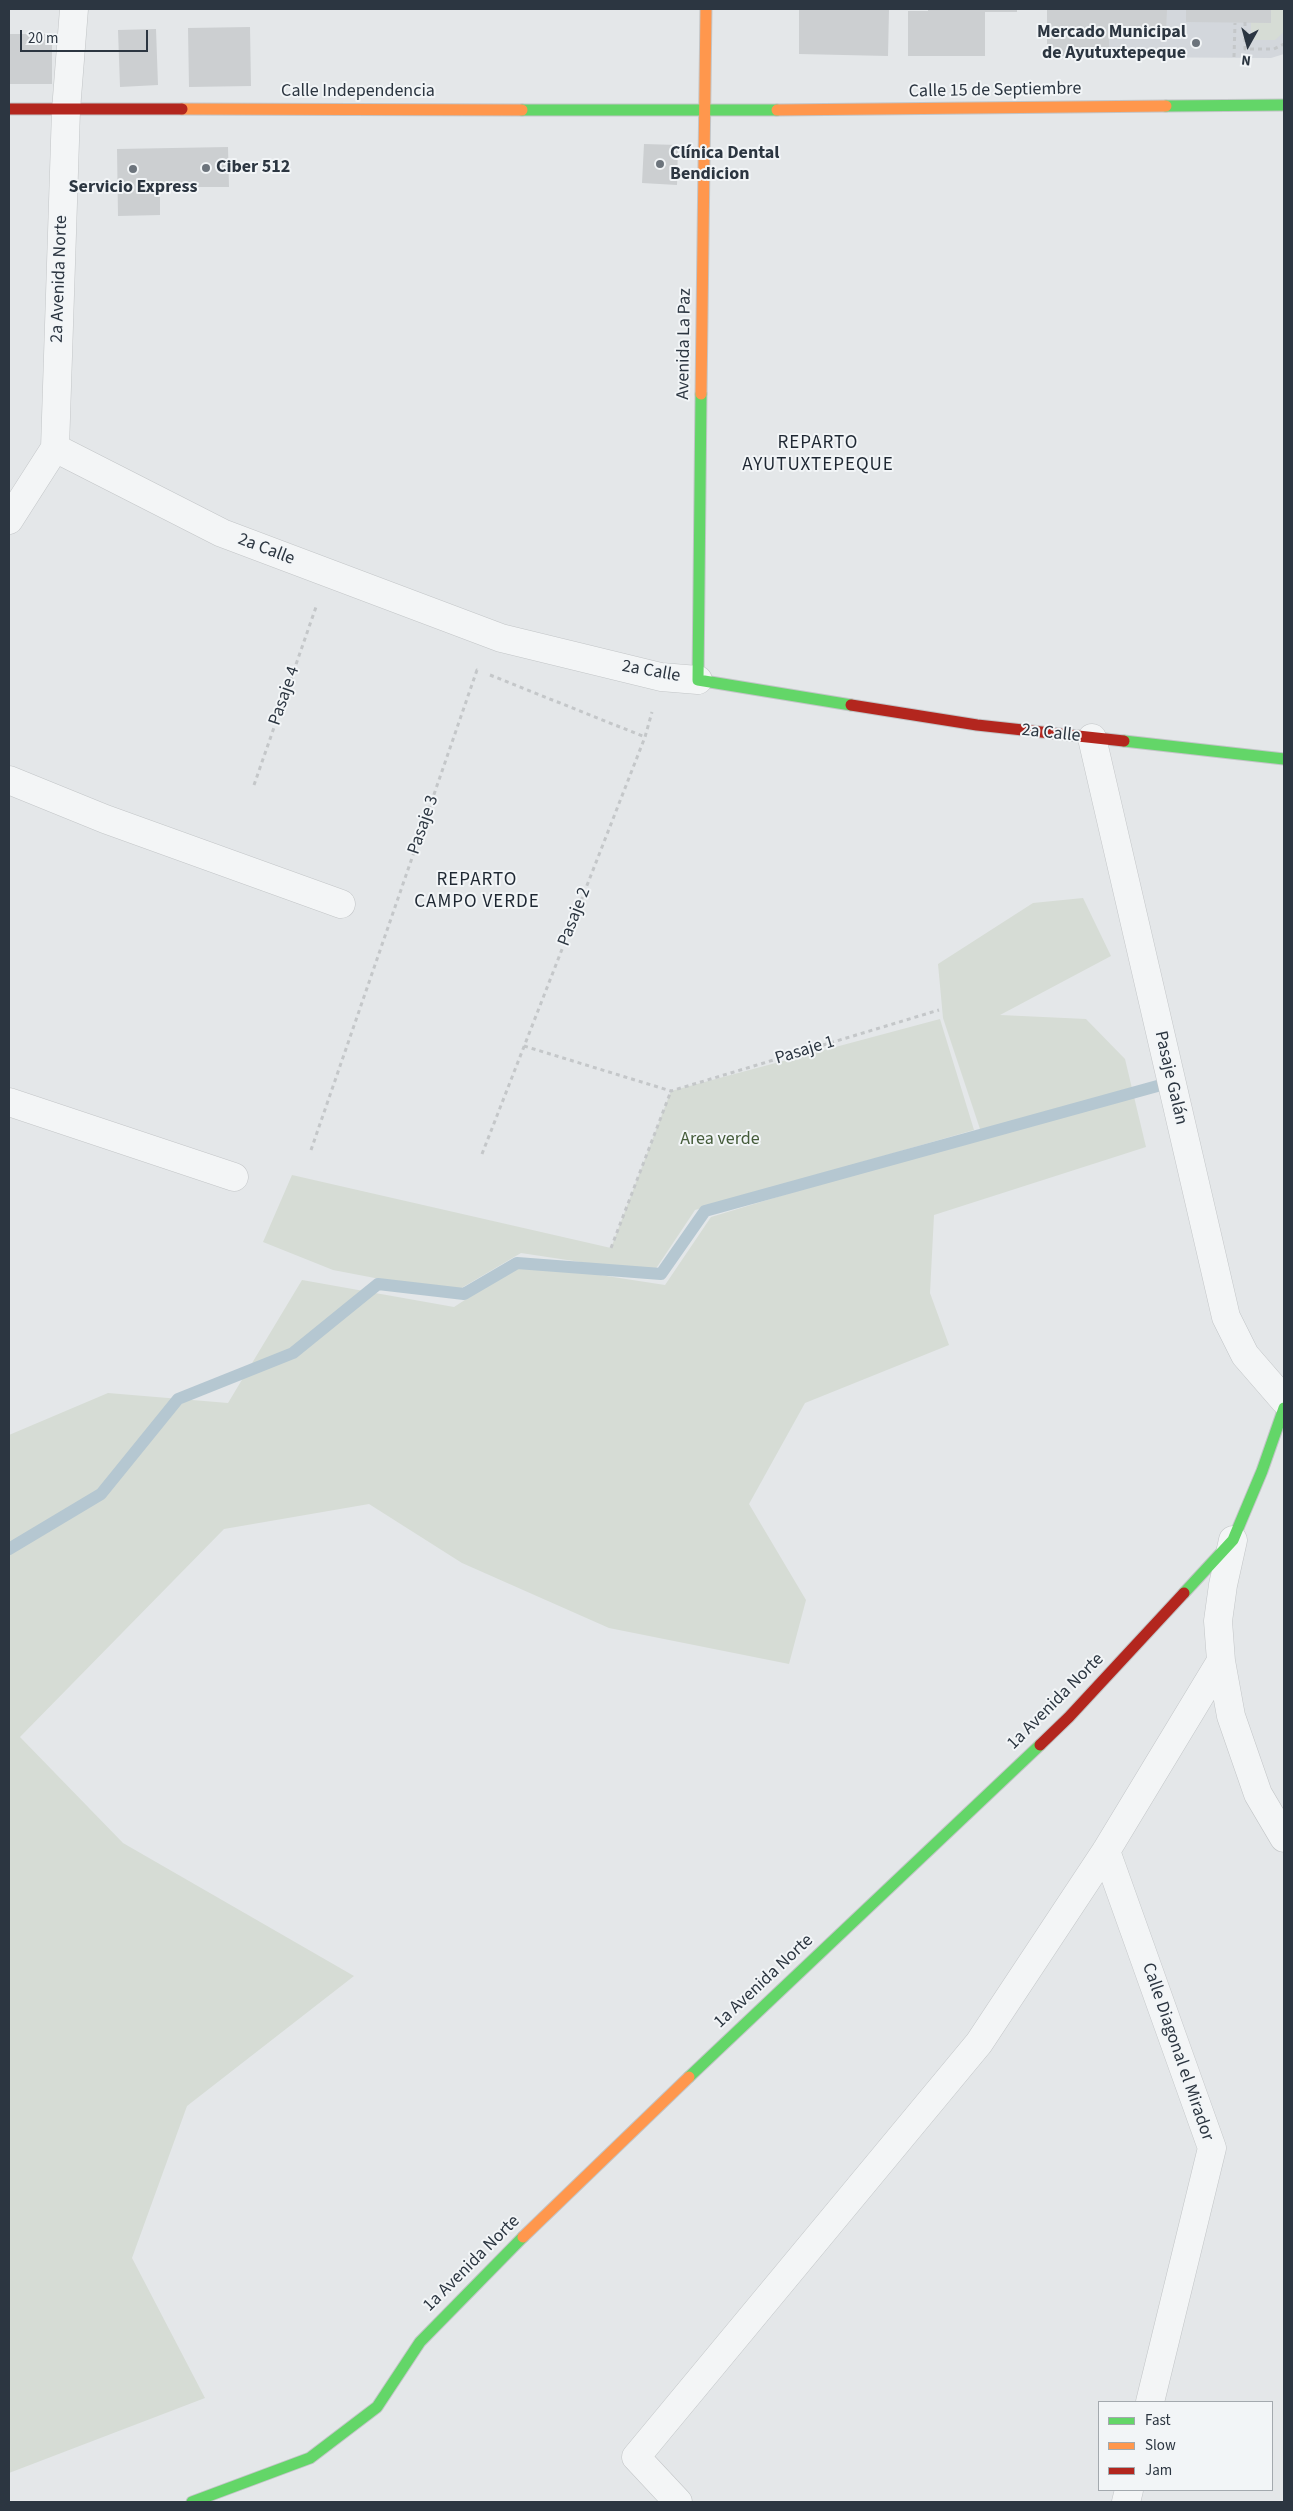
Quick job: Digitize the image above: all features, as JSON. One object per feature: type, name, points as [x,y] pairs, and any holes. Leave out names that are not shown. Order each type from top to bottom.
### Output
[{"type":"street","name":"2a Avenida Norte","points":[[54,448],[66,110],[74,9]]},
{"type":"street","name":"Avenida La Paz","points":[[698,680],[706,9]]},
{"type":"street","name":"Calle 15 de Septiembre","points":[[706,109],[859,110],[1284,105]]},
{"type":"street","name":"Calle Independencia","points":[[9,109],[706,109]]},
{"type":"street","name":"2a Calle","points":[[54,448],[222,533],[501,638],[661,677],[698,680],[977,725],[1284,759]]},
{"type":"street","points":[[9,520],[54,448]]},
{"type":"street","name":"Pasaje Galán","points":[[1092,738],[1226,1317],[1245,1355],[1284,1400]]},
{"type":"street","points":[[9,780],[105,819],[341,904]]},
{"type":"street","points":[[9,1102],[234,1176]]},
{"type":"street","name":"1a Avenida Norte","points":[[192,2502],[310,2458],[377,2407],[420,2342],[562,2198],[1069,1717],[1233,1540],[1262,1471],[1284,1408]]},
{"type":"street","points":[[1233,1540],[1223,1585],[1218,1621],[1221,1661],[1230,1716],[1258,1794],[1284,1838]]},
{"type":"street","points":[[678,2502],[636,2457],[979,2043],[1106,1852],[1221,1661]]},
{"type":"street","name":"Calle Diagonal el Mirador","points":[[1106,1852],[1212,2148],[1150,2401]]},
{"type":"path","points":[[1245,22],[1245,49],[1271,49],[1284,44]]},
{"type":"path","points":[[1234,58],[1235,23]]},
{"type":"path","name":"Pasaje 4","points":[[254,785],[315,607]]},
{"type":"path","name":"Pasaje 3","points":[[311,1150],[477,670],[645,737]]},
{"type":"path","name":"Pasaje 2","points":[[482,1154],[645,737],[661,677]]},
{"type":"path","name":"Pasaje 1","points":[[671,1091],[939,1010]]},
{"type":"path","points":[[524,1046],[671,1091],[611,1248]]},
{"type":"shaded area","name":"Mercado Municipal de Ayutuxtepeque","points":[[1109,9],[1284,9],[1284,54],[1271,58],[1109,57]]},
{"type":"green space","points":[[1271,9],[1284,9],[1284,32],[1275,40],[1251,40],[1251,22],[1271,23]]},
{"type":"green space","points":[[1083,898],[1111,956],[1000,1015],[1086,1019],[1125,1059],[1146,1147],[934,1215],[930,1293],[949,1345],[805,1403],[749,1504],[806,1600],[789,1664],[609,1628],[462,1563],[369,1504],[224,1529],[20,1737],[123,1843],[354,1976],[187,2106],[132,2258],[205,2398],[9,2473],[9,1435],[108,1393],[228,1403],[302,1280],[454,1307],[522,1263],[665,1285],[711,1217],[982,1135],[943,1018],[938,964],[1033,903]]},
{"type":"green space","name":"Area verde","points":[[940,1019],[974,1130],[695,1210],[653,1273],[521,1253],[453,1293],[333,1270],[263,1242],[292,1175],[611,1248],[671,1091]]},
{"type":"building","points":[[799,9],[889,9],[888,56],[799,54]]},
{"type":"building","points":[[928,9],[1017,9],[1017,12],[985,12],[985,56],[908,56],[908,11],[928,11]]},
{"type":"building","points":[[1047,9],[1167,9],[1166,33],[1109,33],[1109,57],[1047,56]]},
{"type":"building","points":[[1186,9],[1271,9],[1271,23],[1186,22]]},
{"type":"building","points":[[250,27],[251,86],[189,87],[188,28]]},
{"type":"building","points":[[156,29],[158,85],[120,87],[118,30]]},
{"type":"building","points":[[9,34],[52,34],[52,84],[9,84]]},
{"type":"building","name":"Clínica Dental Bendicion","points":[[644,144],[678,145],[677,185],[642,183]]},
{"type":"building","points":[[228,147],[229,187],[160,187],[160,215],[118,216],[117,149]]},
{"type":"waterway","points":[[9,1549],[101,1494],[178,1399],[293,1353],[378,1284],[464,1294],[517,1263],[661,1274],[705,1211],[1161,1085]]},
{"type":"traffic: fast","points":[[1166,106],[1284,105]]},
{"type":"traffic: fast","points":[[522,110],[777,110]]},
{"type":"traffic: fast","points":[[701,394],[698,680],[851,705]]},
{"type":"traffic: fast","points":[[1124,741],[1284,759]]},
{"type":"traffic: fast","points":[[1184,1593],[1233,1540],[1262,1471],[1284,1408]]},
{"type":"traffic: fast","points":[[689,2077],[1040,1745]]},
{"type":"traffic: fast","points":[[192,2502],[310,2458],[377,2407],[420,2342],[523,2237]]},
{"type":"traffic: slow","points":[[701,394],[706,9]]},
{"type":"traffic: slow","points":[[777,110],[1166,106]]},
{"type":"traffic: slow","points":[[182,109],[522,110]]},
{"type":"traffic: slow","points":[[523,2237],[689,2077]]},
{"type":"traffic: jam","points":[[9,109],[182,109]]},
{"type":"traffic: jam","points":[[851,705],[977,725],[1124,741]]},
{"type":"traffic: jam","points":[[1040,1745],[1069,1717],[1184,1593]]},
{"type":"place","name":"Mercado Municipal de Ayutuxtepeque","points":[[1196,43]]},
{"type":"place","name":"Clínica Dental Bendicion","points":[[660,164]]},
{"type":"place","name":"Ciber 512","points":[[206,168]]},
{"type":"place","name":"Servicio Express","points":[[133,169]]},
{"type":"district","name":"REPARTO AYUTUXTEPEQUE","points":[[818,455]]},
{"type":"district","name":"REPARTO CAMPO VERDE","points":[[477,892]]}]
